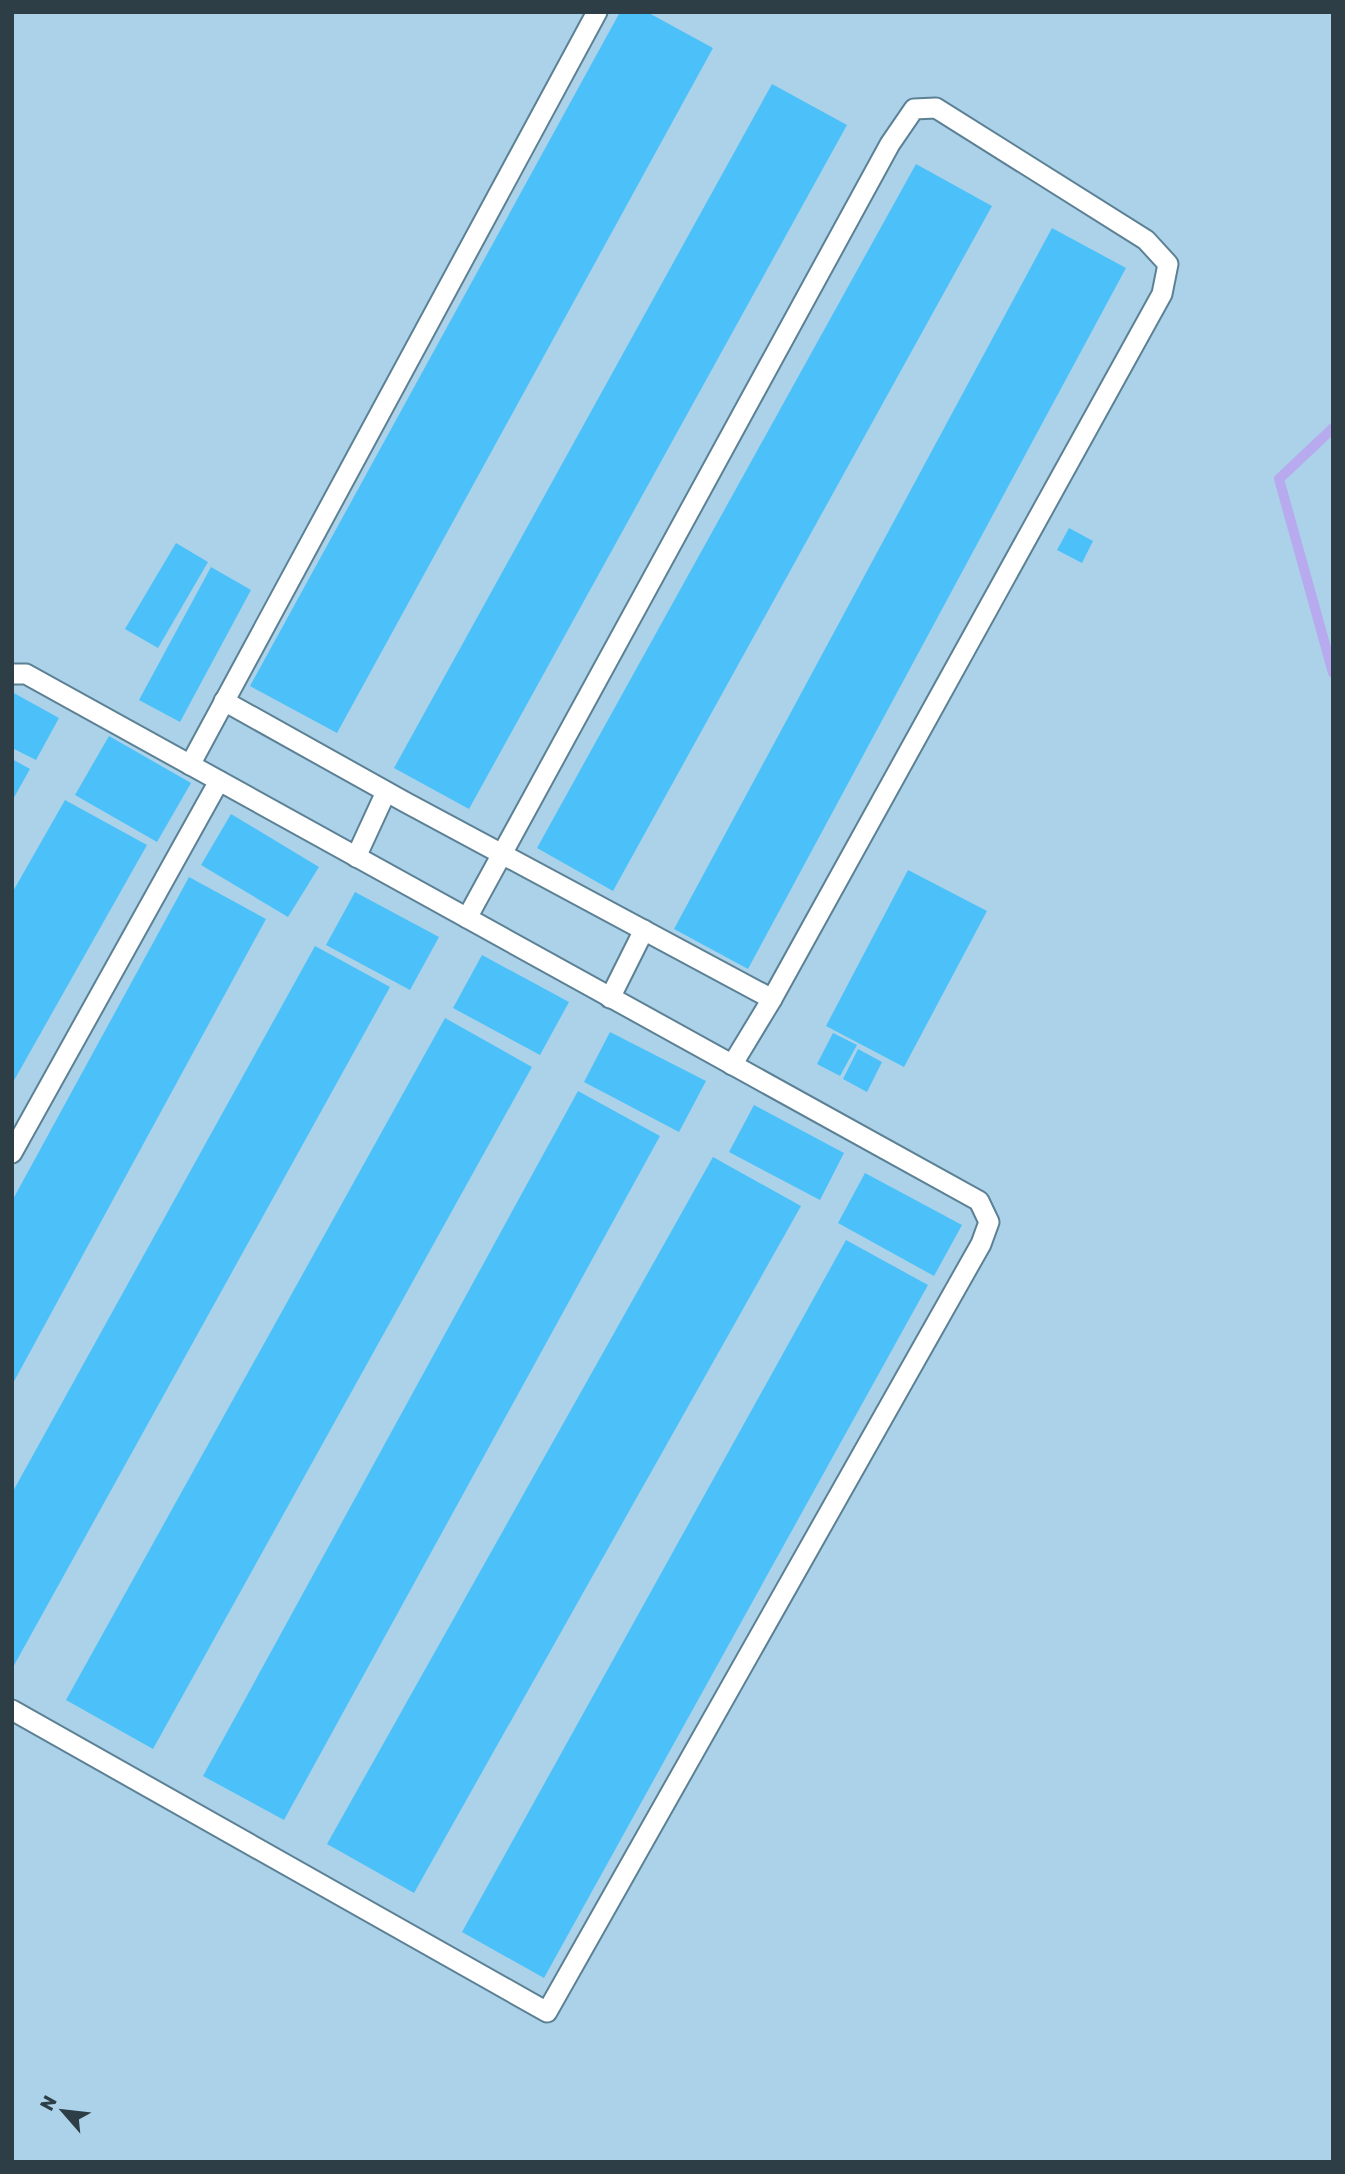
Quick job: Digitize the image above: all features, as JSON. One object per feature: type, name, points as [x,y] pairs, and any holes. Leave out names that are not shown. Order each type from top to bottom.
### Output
[{"type":"lane","points":[[190,765],[597,12]]},
{"type":"lane","points":[[467,918],[890,144],[914,109],[936,108],[1146,240],[1168,264],[1162,294],[772,999],[732,1065]]},
{"type":"lane","points":[[12,674],[26,674],[979,1201],[989,1222],[981,1244],[547,2012],[12,1710]]},
{"type":"lane","points":[[224,701],[500,854],[772,999]]},
{"type":"lane","points":[[12,1153],[219,781]]},
{"type":"lane","points":[[356,857],[386,792]]},
{"type":"lane","points":[[610,998],[644,930]]},
{"type":"building","points":[[620,12],[647,12],[713,48],[337,733],[250,686]]},
{"type":"building","points":[[772,84],[847,125],[469,809],[394,768]]},
{"type":"building","points":[[916,164],[992,206],[613,891],[537,848]]},
{"type":"building","points":[[1052,228],[1126,268],[748,969],[674,929]]},
{"type":"building","points":[[1069,528],[1093,541],[1082,563],[1057,550]]},
{"type":"building","points":[[176,543],[208,562],[158,648],[125,629]]},
{"type":"building","points":[[211,567],[251,590],[180,722],[139,700]]},
{"type":"building","points":[[12,692],[59,718],[36,760],[12,748]]},
{"type":"building","points":[[109,736],[191,783],[157,842],[75,795]]},
{"type":"building","points":[[12,759],[30,769],[12,801]]},
{"type":"building","points":[[65,800],[147,845],[12,1084],[12,893]]},
{"type":"building","points":[[231,814],[319,867],[288,917],[201,865]]},
{"type":"building","points":[[908,870],[987,911],[904,1067],[826,1026]]},
{"type":"building","points":[[189,877],[266,919],[12,1385],[12,1201]]},
{"type":"building","points":[[355,892],[439,937],[410,990],[326,945]]},
{"type":"building","points":[[315,946],[390,987],[12,1669],[12,1493]]},
{"type":"building","points":[[482,955],[569,1002],[540,1055],[453,1008]]},
{"type":"building","points":[[445,1018],[532,1067],[153,1749],[66,1700]]},
{"type":"building","points":[[610,1032],[706,1081],[679,1132],[584,1082]]},
{"type":"building","points":[[833,1033],[857,1045],[840,1076],[817,1064]]},
{"type":"building","points":[[858,1049],[882,1062],[867,1092],[843,1079]]},
{"type":"building","points":[[578,1091],[660,1136],[284,1820],[203,1776]]},
{"type":"building","points":[[754,1105],[844,1153],[820,1200],[729,1152]]},
{"type":"building","points":[[713,1157],[801,1206],[414,1893],[327,1844]]},
{"type":"building","points":[[865,1173],[962,1225],[934,1276],[838,1223]]},
{"type":"building","points":[[846,1240],[928,1285],[544,1978],[462,1932]]},
{"type":"waterway","points":[[1333,428],[1279,479],[1333,673]]}]
